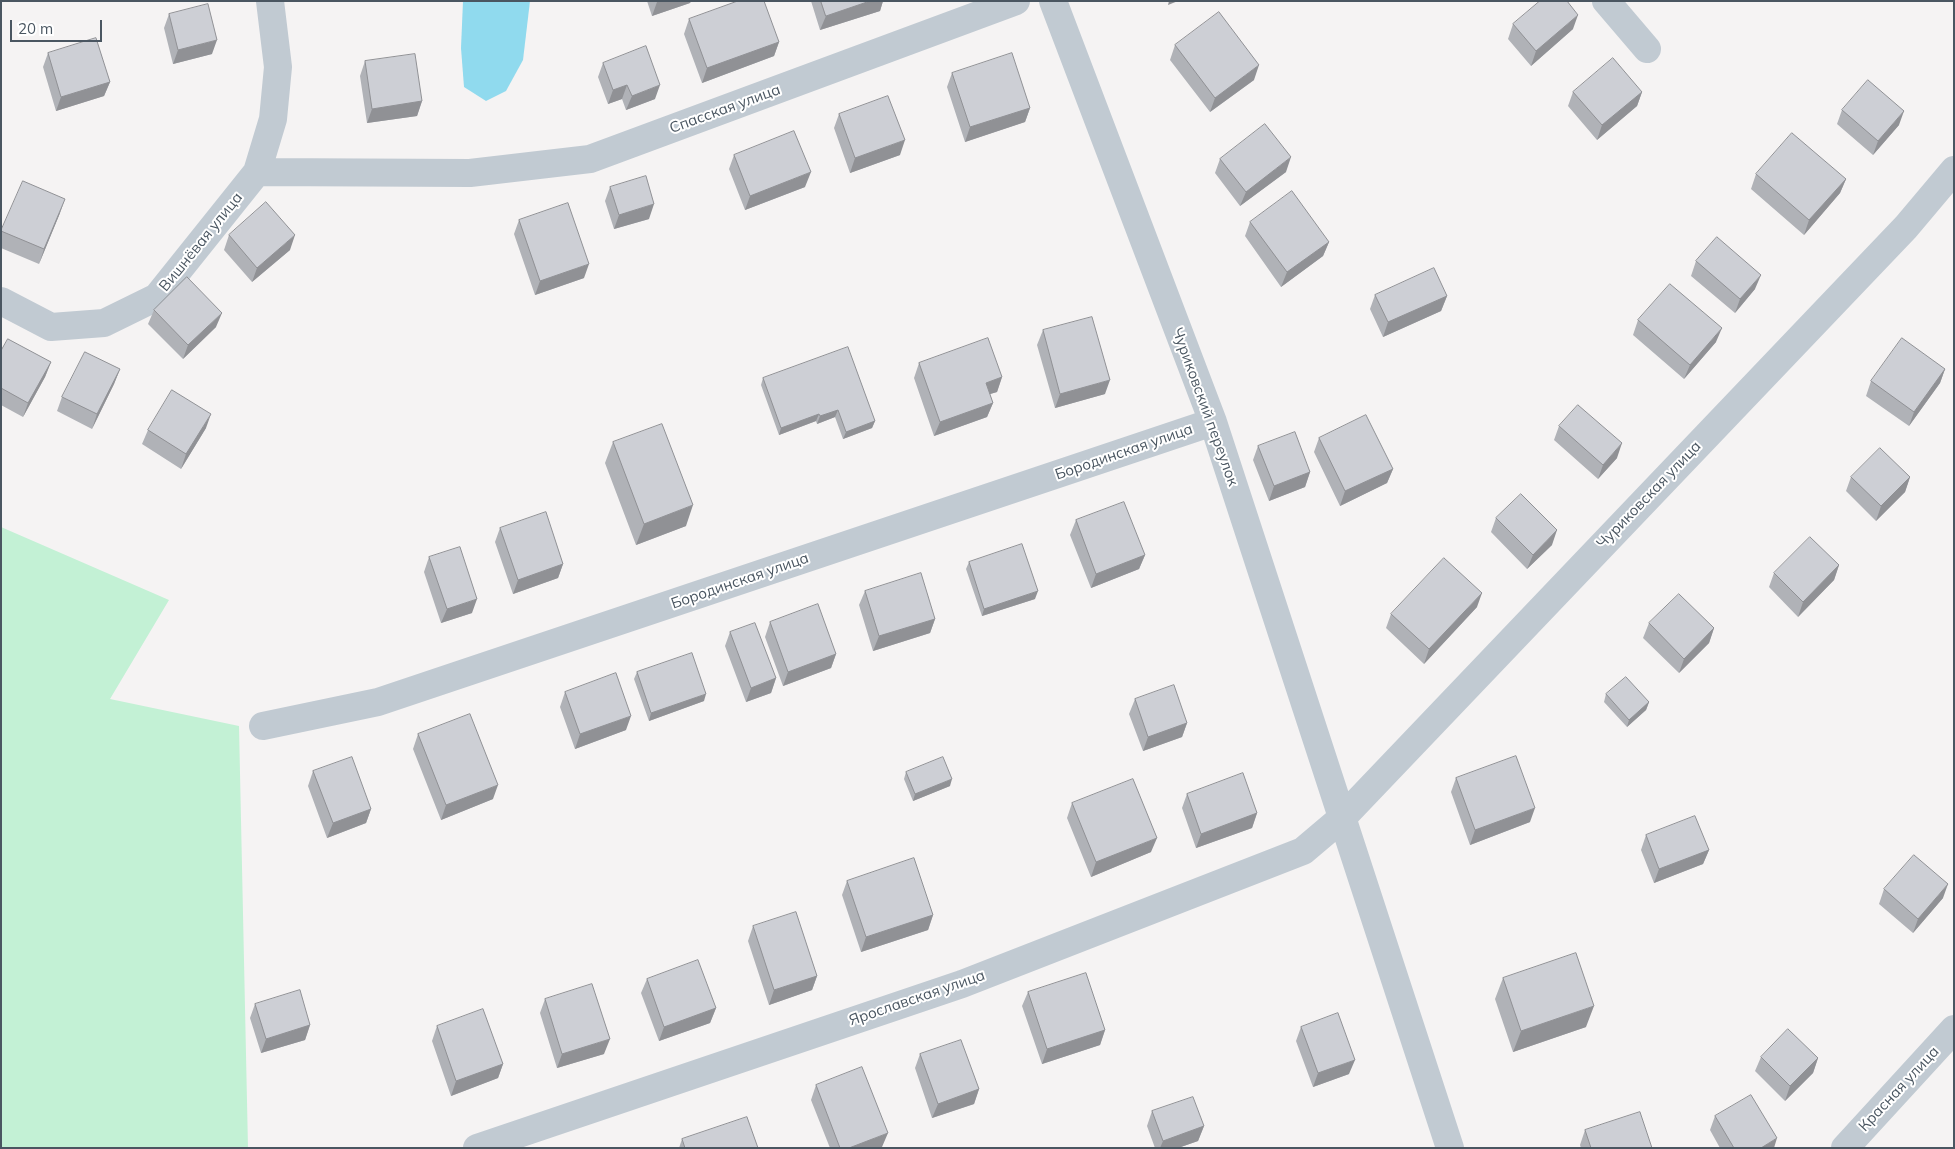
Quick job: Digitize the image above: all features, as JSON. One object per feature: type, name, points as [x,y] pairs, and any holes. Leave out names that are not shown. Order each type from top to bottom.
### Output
[{"type":"street","points":[[257,172],[274,120],[278,67],[270,1]]},
{"type":"street","name":"Спасская улица","points":[[257,172],[470,173],[590,159],[1016,1]]},
{"type":"street","name":"Чуриковский переулок","points":[[1053,1],[1213,422],[1450,1148]]},
{"type":"street","points":[[1606,1],[1647,49]]},
{"type":"street","name":"Чуриковская улица","points":[[1342,818],[1906,227],[1954,170]]},
{"type":"street","name":"Вишнёвая улица","points":[[1,301],[51,327],[104,323],[157,297],[257,172]]},
{"type":"street","name":"Бородинская улица","points":[[263,726],[378,702],[1213,422]]},
{"type":"street","name":"Ярославская улица","points":[[477,1148],[962,984],[1303,851],[1342,818]]},
{"type":"street","name":"Красная улица","points":[[1845,1148],[1954,1029]]},
{"type":"green space","points":[[1,527],[169,600],[110,699],[239,726],[248,1148],[1,1148]]},
{"type":"water","points":[[463,1],[530,1],[523,60],[506,91],[486,101],[464,87],[461,48]]},
{"type":"building","points":[[738,1],[764,1],[779,42],[707,68],[689,19]]},
{"type":"building","points":[[821,1],[870,1],[826,16]]},
{"type":"building","points":[[1540,1],[1567,1],[1578,15],[1536,51],[1513,24]]},
{"type":"building","points":[[208,4],[217,40],[178,50],[169,14]]},
{"type":"building","points":[[1219,12],[1259,65],[1215,98],[1175,45]]},
{"type":"building","points":[[96,38],[110,82],[61,97],[48,53]]},
{"type":"building","points":[[646,46],[660,85],[632,96],[627,85],[613,90],[603,63]]},
{"type":"building","points":[[1012,53],[1030,108],[970,127],[952,73]]},
{"type":"building","points":[[415,54],[422,101],[372,109],[365,61]]},
{"type":"building","points":[[1613,58],[1642,92],[1602,125],[1573,92]]},
{"type":"building","points":[[1868,80],[1904,111],[1878,141],[1842,110]]},
{"type":"building","points":[[888,96],[905,140],[855,158],[839,114]]},
{"type":"building","points":[[1265,124],[1291,157],[1246,192],[1220,159]]},
{"type":"building","points":[[794,131],[811,172],[750,196],[734,155]]},
{"type":"building","points":[[1792,133],[1846,179],[1809,220],[1756,174]]},
{"type":"building","points":[[646,176],[654,204],[619,215],[610,187]]},
{"type":"building","points":[[23,181],[65,199],[44,249],[1,231]]},
{"type":"building","points":[[1292,191],[1329,242],[1287,272],[1250,222]]},
{"type":"building","points":[[266,202],[295,235],[257,268],[229,235]]},
{"type":"building","points":[[568,203],[589,264],[540,281],[519,220]]},
{"type":"building","points":[[1717,237],[1761,275],[1740,299],[1696,261]]},
{"type":"building","points":[[1434,268],[1447,296],[1388,322],[1375,295]]},
{"type":"building","points":[[187,277],[222,313],[188,345],[154,310]]},
{"type":"building","points":[[1670,284],[1722,328],[1690,365],[1638,320]]},
{"type":"building","points":[[1092,317],[1110,380],[1060,394],[1043,330]]},
{"type":"building","points":[[988,338],[1002,377],[986,383],[993,403],[940,422],[919,363]]},
{"type":"building","points":[[1902,338],[1945,369],[1914,412],[1871,381]]},
{"type":"building","points":[[8,339],[51,362],[28,403],[1,388],[1,351]]},
{"type":"building","points":[[848,347],[875,421],[846,432],[838,410],[820,416],[819,414],[781,428],[763,378]]},
{"type":"building","points":[[85,352],[120,369],[97,414],[62,397]]},
{"type":"building","points":[[172,390],[211,414],[186,454],[148,430]]},
{"type":"building","points":[[1578,405],[1622,443],[1603,465],[1559,426]]},
{"type":"building","points":[[1366,415],[1393,469],[1345,491],[1319,438]]},
{"type":"building","points":[[662,424],[693,505],[644,524],[613,442]]},
{"type":"building","points":[[1295,432],[1310,472],[1274,486],[1258,446]]},
{"type":"building","points":[[1880,448],[1910,477],[1881,506],[1851,477]]},
{"type":"building","points":[[1521,494],[1557,530],[1533,555],[1496,518]]},
{"type":"building","points":[[1124,502],[1145,555],[1096,574],[1076,520]]},
{"type":"building","points":[[546,512],[563,564],[518,580],[500,528]]},
{"type":"building","points":[[1810,537],[1839,565],[1803,602],[1774,573]]},
{"type":"building","points":[[1022,544],[1038,591],[984,609],[969,562]]},
{"type":"building","points":[[460,547],[477,599],[447,609],[429,557]]},
{"type":"building","points":[[1444,558],[1482,593],[1429,649],[1391,614]]},
{"type":"building","points":[[921,573],[935,619],[879,636],[865,591]]},
{"type":"building","points":[[1679,594],[1714,628],[1684,659],[1649,623]]},
{"type":"building","points":[[818,604],[836,654],[788,672],[770,622]]},
{"type":"building","points":[[755,623],[776,678],[751,688],[730,632]]},
{"type":"building","points":[[692,653],[706,694],[651,713],[637,672]]},
{"type":"building","points":[[616,673],[631,716],[580,734],[565,692]]},
{"type":"building","points":[[1626,677],[1649,702],[1629,720],[1606,694]]},
{"type":"building","points":[[1174,685],[1187,723],[1148,737],[1135,699]]},
{"type":"building","points":[[470,714],[498,785],[446,805],[418,734]]},
{"type":"building","points":[[1516,756],[1535,808],[1475,830],[1456,778]]},
{"type":"building","points":[[352,757],[371,809],[333,823],[313,771]]},
{"type":"building","points":[[943,757],[952,779],[915,794],[906,772]]},
{"type":"building","points":[[1243,773],[1257,813],[1201,834],[1187,794]]},
{"type":"building","points":[[1133,779],[1157,838],[1096,862],[1072,803]]},
{"type":"building","points":[[1695,816],[1709,850],[1659,869],[1646,835]]},
{"type":"building","points":[[1914,855],[1948,884],[1918,919],[1884,889]]},
{"type":"building","points":[[914,858],[933,915],[866,937],[847,881]]},
{"type":"building","points":[[796,912],[817,976],[774,990],[753,926]]},
{"type":"building","points":[[1576,953],[1594,1006],[1521,1031],[1503,978]]},
{"type":"building","points":[[698,960],[716,1008],[664,1027],[647,979]]},
{"type":"building","points":[[1086,973],[1105,1030],[1047,1049],[1028,992]]},
{"type":"building","points":[[592,984],[610,1039],[562,1054],[545,999]]},
{"type":"building","points":[[300,990],[310,1025],[266,1039],[255,1004]]},
{"type":"building","points":[[483,1009],[503,1064],[456,1081],[437,1026]]},
{"type":"building","points":[[1338,1013],[1355,1060],[1318,1073],[1301,1027]]},
{"type":"building","points":[[1788,1029],[1818,1058],[1790,1086],[1761,1057]]},
{"type":"building","points":[[961,1040],[979,1089],[938,1104],[920,1054]]},
{"type":"building","points":[[862,1067],[888,1133],[849,1148],[840,1148],[816,1085]]},
{"type":"building","points":[[1751,1095],[1777,1138],[1761,1148],[1734,1148],[1715,1116]]},
{"type":"building","points":[[1193,1097],[1204,1126],[1163,1141],[1152,1111]]},
{"type":"building","points":[[1640,1112],[1652,1148],[1591,1148],[1585,1130]]},
{"type":"building","points":[[747,1117],[758,1148],[685,1148],[682,1139]]}]
